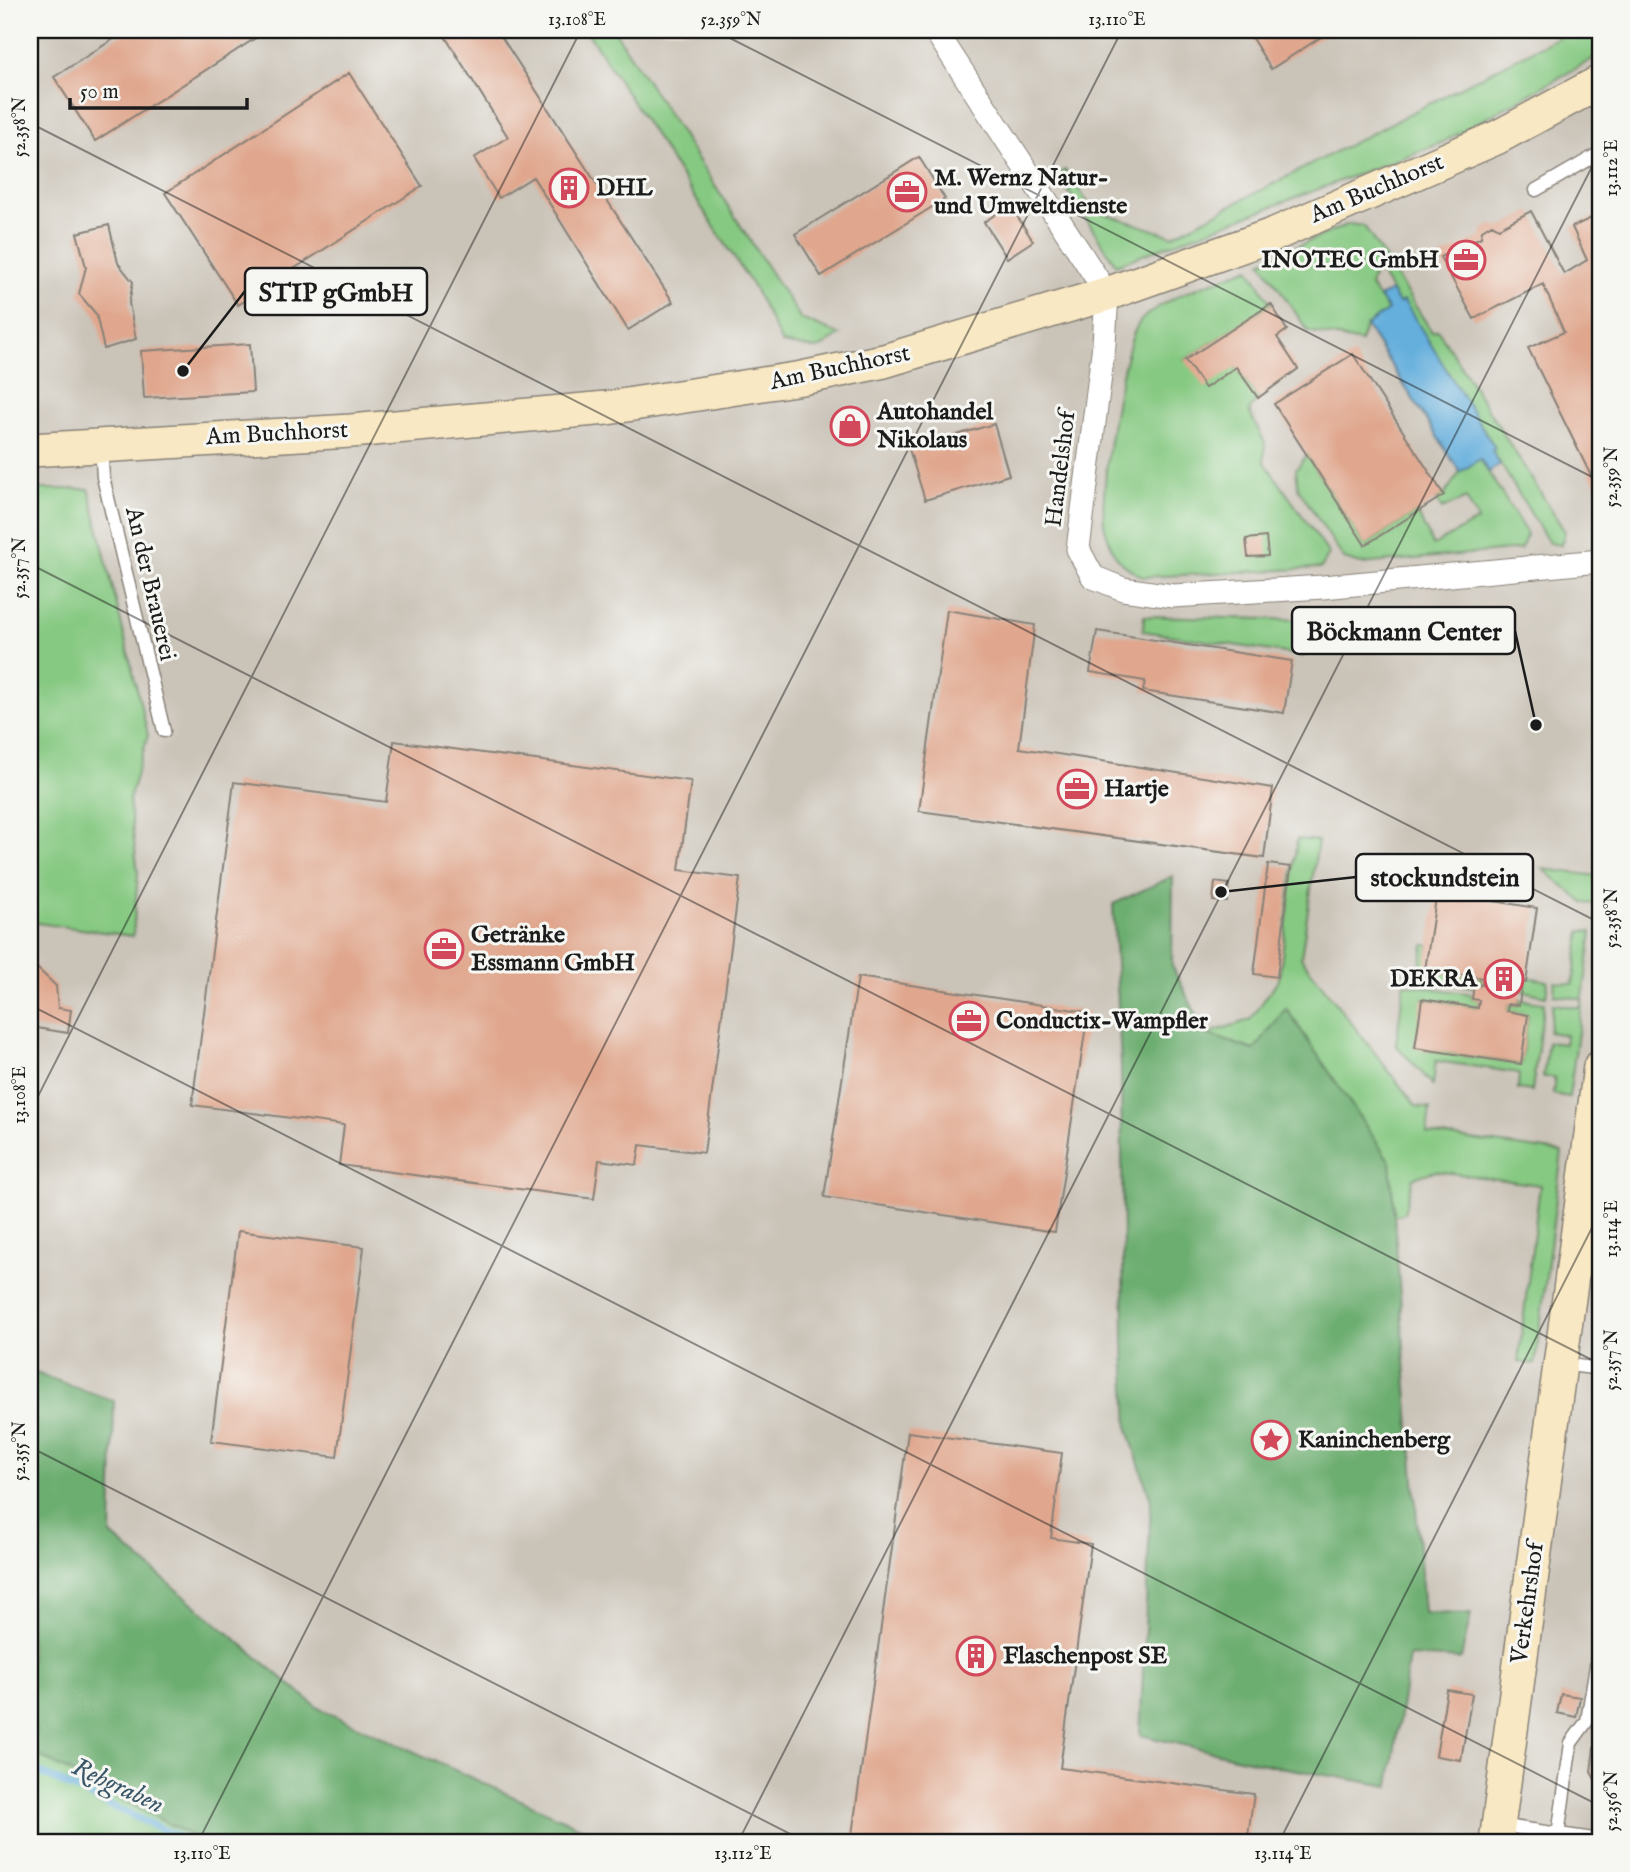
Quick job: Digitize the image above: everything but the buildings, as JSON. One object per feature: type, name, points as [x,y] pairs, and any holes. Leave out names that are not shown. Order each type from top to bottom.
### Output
[{"type":"main road","name":"Am Buchhorst","points":[[30,450],[378,428],[607,408],[723,392],[884,361],[1107,294],[1275,234],[1498,137],[1600,82]]},
{"type":"main road","name":"Verkehrshof","points":[[1497,1834],[1600,1067]]},
{"type":"street","points":[[935,30],[1107,294]]},
{"type":"street","name":"Handelshof","points":[[1107,294],[1104,344],[1077,549],[1093,577],[1123,589],[1174,596],[1323,587],[1600,561]]},
{"type":"lane","points":[[1536,190],[1600,153]]},
{"type":"lane","name":"An der Brauerei","points":[[101,445],[103,477],[164,731]]},
{"type":"lane","points":[[1561,1363],[1600,1369]]},
{"type":"lane","points":[[1558,1835],[1571,1743],[1587,1721],[1600,1641]]},
{"type":"lane","points":[[1497,1834],[1558,1835],[1600,1840]]},
{"type":"shaded area","points":[[30,30],[1600,30],[1600,1842],[613,1842],[318,1708],[111,1535],[114,1401],[30,1371]]},
{"type":"green space","points":[[586,30],[614,30],[801,319],[840,335],[818,349],[782,343],[754,288]]},
{"type":"green space","points":[[1572,30],[1600,30],[1600,55],[1441,143],[1116,265],[1058,175],[1065,170],[1093,210],[1172,236]]},
{"type":"green space","points":[[1349,224],[1364,226],[1432,332],[1438,330],[1565,532],[1561,545],[1549,543],[1492,450],[1495,448],[1404,302],[1399,303],[1376,266],[1370,286],[1388,310],[1366,326],[1361,342],[1308,331],[1261,262]]},
{"type":"green space","points":[[1249,268],[1271,304],[1185,360],[1236,367],[1258,398],[1249,411],[1265,443],[1264,461],[1329,554],[1321,568],[1142,577],[1126,567],[1113,552],[1103,512],[1113,424],[1132,337],[1139,323],[1159,306]]},
{"type":"green space","points":[[1307,455],[1365,545],[1417,512],[1433,545],[1478,520],[1466,498],[1442,509],[1436,500],[1444,495],[1460,472],[1480,459],[1527,534],[1521,549],[1361,564],[1344,559],[1298,488],[1296,469]]},
{"type":"green space","points":[[30,489],[89,489],[148,735],[129,800],[138,873],[133,936],[30,922]]},
{"type":"green space","points":[[1144,616],[1310,620],[1304,656],[1143,631]]},
{"type":"green space","points":[[1297,839],[1318,841],[1301,958],[1416,1106],[1430,1108],[1427,1134],[1562,1152],[1535,1364],[1518,1362],[1540,1185],[1435,1171],[1413,1178],[1404,1213],[1394,1216],[1390,1162],[1286,1009],[1254,1050],[1206,1034],[1250,1020],[1279,979]]},
{"type":"green space","points":[[1543,869],[1599,876],[1595,904],[1584,903]]},
{"type":"green space","points":[[1173,876],[1172,966],[1206,1034],[1254,1050],[1286,1008],[1390,1162],[1424,1613],[1471,1614],[1461,1659],[1409,1656],[1389,1786],[1274,1766],[1140,1735],[1151,1501],[1128,1430],[1124,1346],[1121,1065],[1113,904]]},
{"type":"green space","points":[[1581,931],[1592,932],[1569,1097],[1553,1094],[1555,1077],[1543,1077],[1548,1042],[1565,1044],[1566,1035],[1549,1032],[1553,1004],[1581,1008],[1582,999],[1554,995],[1555,982],[1573,984]]},
{"type":"green space","points":[[1424,945],[1429,945],[1426,970],[1483,978],[1482,985],[1474,984],[1473,987],[1409,978],[1420,968]]},
{"type":"green space","points":[[1527,977],[1548,981],[1546,996],[1510,988],[1511,981],[1526,983]]},
{"type":"green space","points":[[1404,984],[1472,994],[1472,998],[1479,1000],[1478,1008],[1423,999],[1415,1048],[1521,1064],[1528,1015],[1507,1011],[1508,1004],[1519,1005],[1520,1000],[1544,1003],[1532,1091],[1518,1089],[1519,1073],[1436,1061],[1433,1085],[1396,1045]]},
{"type":"green space","points":[[30,1371],[114,1401],[111,1535],[318,1708],[613,1842],[203,1842],[30,1751]]},
{"type":"green space","points":[[30,1751],[203,1842],[30,1842]]},
{"type":"water","points":[[1391,291],[1399,303],[1404,301],[1495,448],[1492,451],[1500,464],[1489,472],[1480,459],[1460,472],[1366,326],[1388,310],[1379,297]]},
{"type":"waterway","name":"Rehgraben","points":[[30,1768],[189,1842]]},
{"type":"place","name":"DHL","points":[[569,188]]},
{"type":"place","name":"M. Wernz Natur- und Umweltdienste","points":[[907,192]]},
{"type":"place","name":"INOTEC GmbH","points":[[1466,260]]},
{"type":"place","name":"STIP gGmbH","points":[[183,371]]},
{"type":"place","name":"Autohandel Nikolaus","points":[[850,426]]},
{"type":"place","name":"Böckmann Center","points":[[1536,725]]},
{"type":"place","name":"Hartje","points":[[1077,789]]},
{"type":"place","name":"stockundstein","points":[[1221,892]]},
{"type":"place","name":"Getränke Essmann GmbH","points":[[444,949]]},
{"type":"place","name":"DEKRA","points":[[1504,979]]},
{"type":"place","name":"Conductix-Wampfler","points":[[969,1021]]},
{"type":"place","name":"Kaninchenberg","points":[[1271,1440]]},
{"type":"place","name":"Flaschenpost SE","points":[[976,1656]]}]
